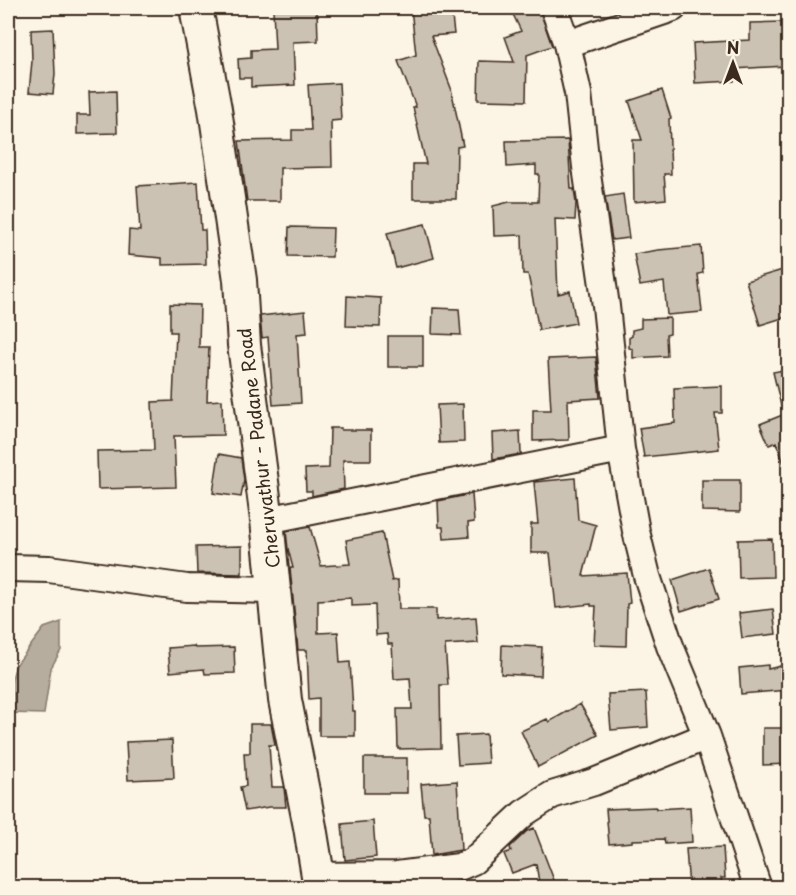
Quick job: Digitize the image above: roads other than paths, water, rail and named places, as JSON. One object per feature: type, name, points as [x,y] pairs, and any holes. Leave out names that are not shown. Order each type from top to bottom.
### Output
[{"type":"main road","name":"Cheruvathur - Padane Road","points":[[196,8],[215,109],[240,280],[244,345],[267,520],[285,700],[310,827],[318,882]]},
{"type":"street","points":[[554,8],[567,44],[578,93],[606,306],[621,449],[636,531],[647,576],[670,646],[707,736],[758,888]]},
{"type":"street","points":[[567,44],[673,8]]},
{"type":"street","points":[[267,520],[621,449]]},
{"type":"street","points":[[8,568],[49,569],[187,588],[274,590]]},
{"type":"street","points":[[318,882],[459,867],[473,861],[524,813],[552,795],[594,782],[707,736]]}]
